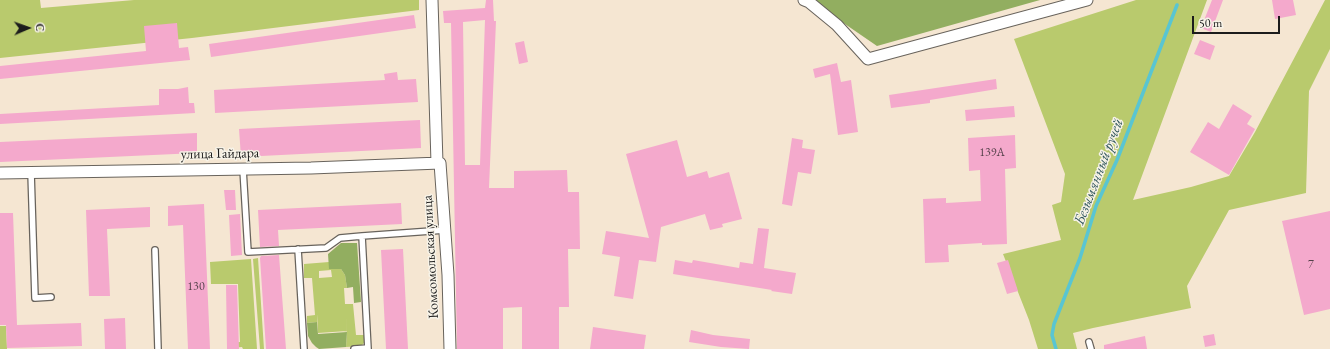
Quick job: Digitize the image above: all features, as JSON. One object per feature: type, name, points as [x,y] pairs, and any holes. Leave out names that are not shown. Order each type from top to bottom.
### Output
[{"type":"street","name":"Комсомольская улица","points":[[432,0],[439,163],[445,230],[450,349]]},
{"type":"street","points":[[804,0],[809,2],[837,25],[868,59],[1087,0]]},
{"type":"street","name":"улица Гайдара","points":[[0,173],[244,169],[439,163]]},
{"type":"lane","points":[[244,169],[248,252],[326,248],[340,238],[445,230]]},
{"type":"lane","points":[[31,172],[36,298],[51,297]]},
{"type":"lane","points":[[354,349],[368,349],[362,236]]},
{"type":"lane","points":[[298,249],[304,349]]},
{"type":"lane","points":[[155,250],[158,349]]},
{"type":"lane","points":[[1090,342],[1091,349]]},
{"type":"green space","points":[[0,0],[40,0],[41,8],[134,0],[419,0],[419,10],[192,38],[0,58]]},
{"type":"green space","points":[[810,0],[1040,0],[877,46]]},
{"type":"green space","points":[[1136,0],[1207,0],[1133,200],[1191,187],[1229,176],[1255,132],[1325,0],[1330,0],[1330,49],[1309,91],[1306,193],[1229,210],[1187,286],[1191,308],[1073,333],[1077,349],[1038,349],[1029,320],[1003,254],[1061,240],[1052,205],[1061,202],[1065,174],[1014,39]]},
{"type":"green space","points":[[341,243],[357,243],[361,302],[354,303],[353,287],[347,288],[345,275],[341,269],[329,269],[328,254]]},
{"type":"green space","points":[[258,258],[264,349],[260,349],[253,259]]},
{"type":"green space","points":[[251,259],[257,349],[243,349],[242,347],[229,348],[228,343],[240,342],[238,284],[211,284],[210,262]]},
{"type":"green space","points":[[329,262],[329,269],[341,269],[345,275],[347,288],[344,288],[345,304],[353,304],[356,335],[364,335],[365,342],[361,346],[346,347],[347,331],[318,333],[317,314],[317,322],[307,323],[307,316],[315,315],[312,278],[304,278],[304,264]],"holes":[[[331,270],[332,277],[319,278],[319,271]]]},
{"type":"green space","points":[[317,322],[318,334],[347,332],[346,347],[319,349],[316,347],[308,336],[307,323]]},
{"type":"green space","points":[[0,326],[6,326],[7,349],[0,349]]},
{"type":"building","points":[[486,0],[493,0],[494,21],[496,21],[489,188],[514,188],[514,171],[567,170],[568,192],[579,192],[580,249],[568,249],[569,307],[559,307],[559,349],[522,349],[522,307],[503,308],[503,349],[457,349],[451,23],[444,23],[443,11],[485,8]],"holes":[[[485,20],[480,165],[465,165],[463,22]]]},
{"type":"building","points":[[1212,0],[1223,0],[1211,32],[1201,28]]},
{"type":"building","points":[[1272,0],[1293,0],[1296,15],[1275,19]]},
{"type":"building","points":[[414,15],[416,28],[211,57],[209,44]]},
{"type":"building","points":[[177,23],[179,48],[188,47],[190,60],[0,79],[0,66],[146,51],[144,26]]},
{"type":"building","points":[[1200,40],[1215,46],[1210,60],[1194,54]]},
{"type":"building","points":[[524,41],[528,62],[519,64],[515,43]]},
{"type":"building","points":[[837,63],[841,82],[851,80],[858,132],[838,135],[830,74],[815,78],[813,69]]},
{"type":"building","points":[[397,72],[398,80],[416,79],[418,102],[215,113],[214,90],[385,80],[384,74]]},
{"type":"building","points":[[996,79],[997,89],[930,100],[930,103],[891,108],[889,95]]},
{"type":"building","points":[[188,87],[189,103],[194,103],[195,113],[0,124],[0,114],[159,105],[159,89],[178,89]]},
{"type":"building","points":[[1233,104],[1252,116],[1247,124],[1255,129],[1229,175],[1190,152],[1208,122],[1219,129]]},
{"type":"building","points":[[1014,106],[1015,117],[966,121],[965,110]]},
{"type":"building","points":[[420,120],[421,148],[241,157],[239,129]]},
{"type":"building","points":[[197,133],[197,153],[0,162],[0,142]]},
{"type":"building","points":[[1015,135],[1016,168],[1005,169],[1007,244],[982,245],[982,243],[948,245],[949,262],[925,263],[923,199],[946,198],[946,203],[981,201],[980,170],[969,171],[968,138]]},
{"type":"building","points":[[792,138],[803,140],[802,148],[815,150],[811,174],[798,172],[792,206],[782,204]]},
{"type":"building","points":[[677,140],[687,177],[707,171],[709,178],[729,172],[742,219],[722,224],[723,227],[710,230],[705,214],[661,227],[656,262],[639,260],[633,299],[614,296],[620,257],[602,254],[606,231],[649,238],[626,154]]},
{"type":"building","points":[[224,190],[235,190],[236,210],[226,210]]},
{"type":"building","points":[[401,203],[402,224],[278,230],[279,246],[260,247],[258,210]]},
{"type":"building","points":[[204,204],[210,349],[188,349],[183,225],[168,226],[168,206]]},
{"type":"building","points":[[150,207],[150,227],[107,229],[110,296],[89,296],[86,210]]},
{"type":"building","points":[[1330,211],[1330,309],[1304,315],[1282,221]]},
{"type":"building","points":[[0,213],[13,213],[17,325],[81,323],[82,346],[7,348],[6,325],[0,325]]},
{"type":"building","points":[[240,214],[242,255],[231,256],[229,215]]},
{"type":"building","points":[[758,228],[769,229],[764,268],[796,273],[792,294],[673,274],[675,260],[692,263],[693,260],[739,268],[740,262],[753,264]]},
{"type":"building","points":[[403,249],[408,349],[386,349],[381,250]]},
{"type":"building","points":[[279,255],[286,349],[266,349],[260,258],[261,256]]},
{"type":"building","points":[[1008,260],[1018,291],[1007,294],[997,263]]},
{"type":"building","points":[[226,285],[237,285],[239,349],[227,349]]},
{"type":"building","points":[[125,318],[126,349],[105,349],[104,319]]},
{"type":"building","points":[[593,327],[646,335],[644,349],[590,349]]},
{"type":"building","points":[[691,330],[713,335],[750,339],[749,349],[721,347],[689,342]]},
{"type":"building","points":[[1214,334],[1216,345],[1205,347],[1203,336]]},
{"type":"building","points":[[1145,336],[1147,349],[1104,349],[1104,345]]},
{"type":"waterway","name":"Безымянный ручей","points":[[1056,349],[1052,335],[1054,324],[1080,258],[1096,206],[1117,160],[1177,5]]}]
